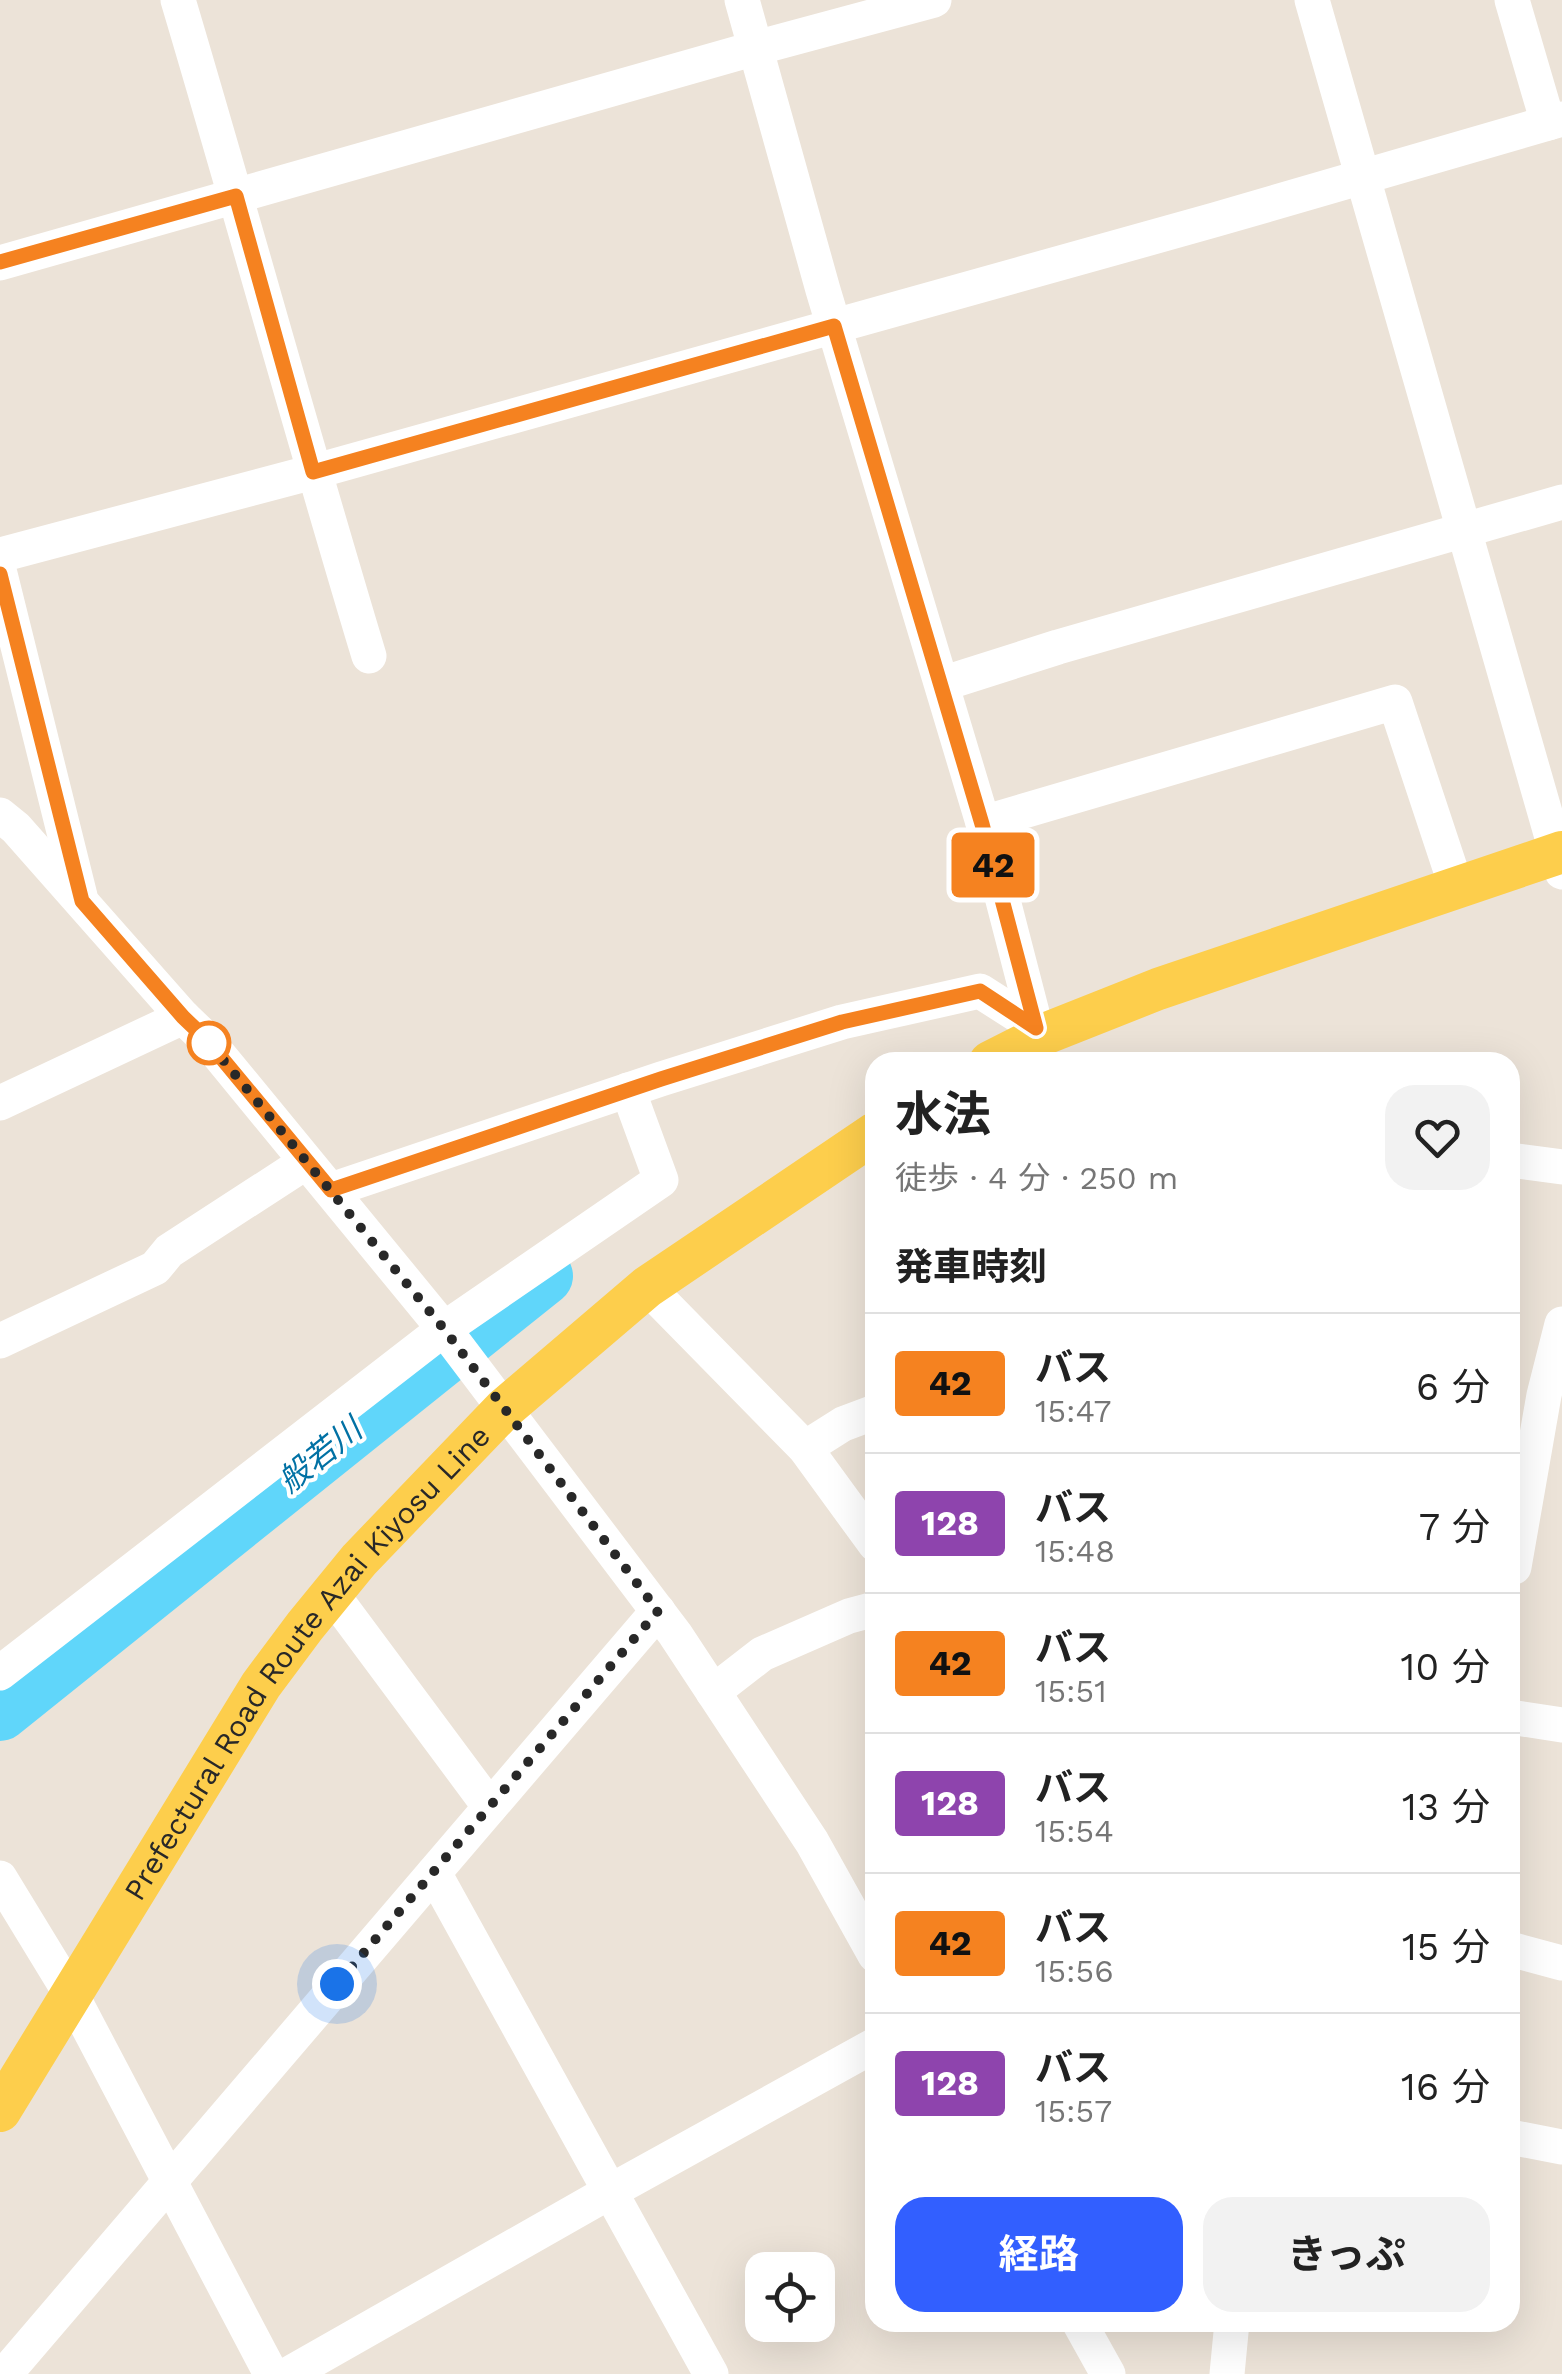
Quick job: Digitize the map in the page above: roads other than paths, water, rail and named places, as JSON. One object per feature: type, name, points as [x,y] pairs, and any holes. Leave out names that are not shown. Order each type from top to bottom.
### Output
[{"type":"main road","points":[[1006,1052],[1041,1031],[1158,990],[1457,888],[1560,859]]},
{"type":"main road","name":"Prefectural Road Route Azai Kiyosu Line","points":[[0,2110],[261,1685],[491,1392],[865,1140]]},
{"type":"street","points":[[178,0],[369,656]]},
{"type":"street","points":[[742,0],[1041,1031]]},
{"type":"street","points":[[0,262],[934,0]]},
{"type":"street","points":[[1312,0],[1560,859]]},
{"type":"street","points":[[0,555],[313,472],[1555,121],[1512,0]]},
{"type":"street","points":[[942,684],[1562,502]]},
{"type":"street","points":[[0,574],[82,901]]},
{"type":"street","points":[[982,824],[1395,702],[1457,888]]},
{"type":"street","points":[[0,815],[14,846],[82,901],[205,1038],[444,1329],[658,1611],[812,1842],[865,1937]]},
{"type":"street","points":[[331,1190],[842,1022],[980,991],[1041,1031]]},
{"type":"street","points":[[0,1103],[183,1017]]},
{"type":"street","points":[[0,1673],[444,1329],[661,1180],[628,1090]]},
{"type":"street","points":[[1520,1161],[1562,1167]]},
{"type":"street","points":[[0,1340],[154,1268],[169,1251],[306,1162]]},
{"type":"street","points":[[647,1286],[806,1448],[865,1530]]},
{"type":"street","points":[[1520,1489],[1527,1397],[1562,1324]]},
{"type":"street","points":[[806,1448],[843,1424],[865,1416]]},
{"type":"street","points":[[332,1593],[490,1807]]},
{"type":"street","points":[[4,2374],[658,1611]]},
{"type":"street","points":[[713,1692],[762,1654],[865,1612]]},
{"type":"street","points":[[1520,1718],[1562,1724]]},
{"type":"street","points":[[434,1873],[712,2374]]},
{"type":"street","points":[[0,1878],[72,1996],[271,2374]]},
{"type":"street","points":[[1520,1952],[1562,1962]]},
{"type":"street","points":[[289,2374],[865,2051]]},
{"type":"street","points":[[1520,2139],[1562,2147]]},
{"type":"street","points":[[1085,2332],[1108,2374]]},
{"type":"street","points":[[1227,2374],[1231,2332]]},
{"type":"waterway","name":"般若川","points":[[0,1712],[544,1276]]}]
